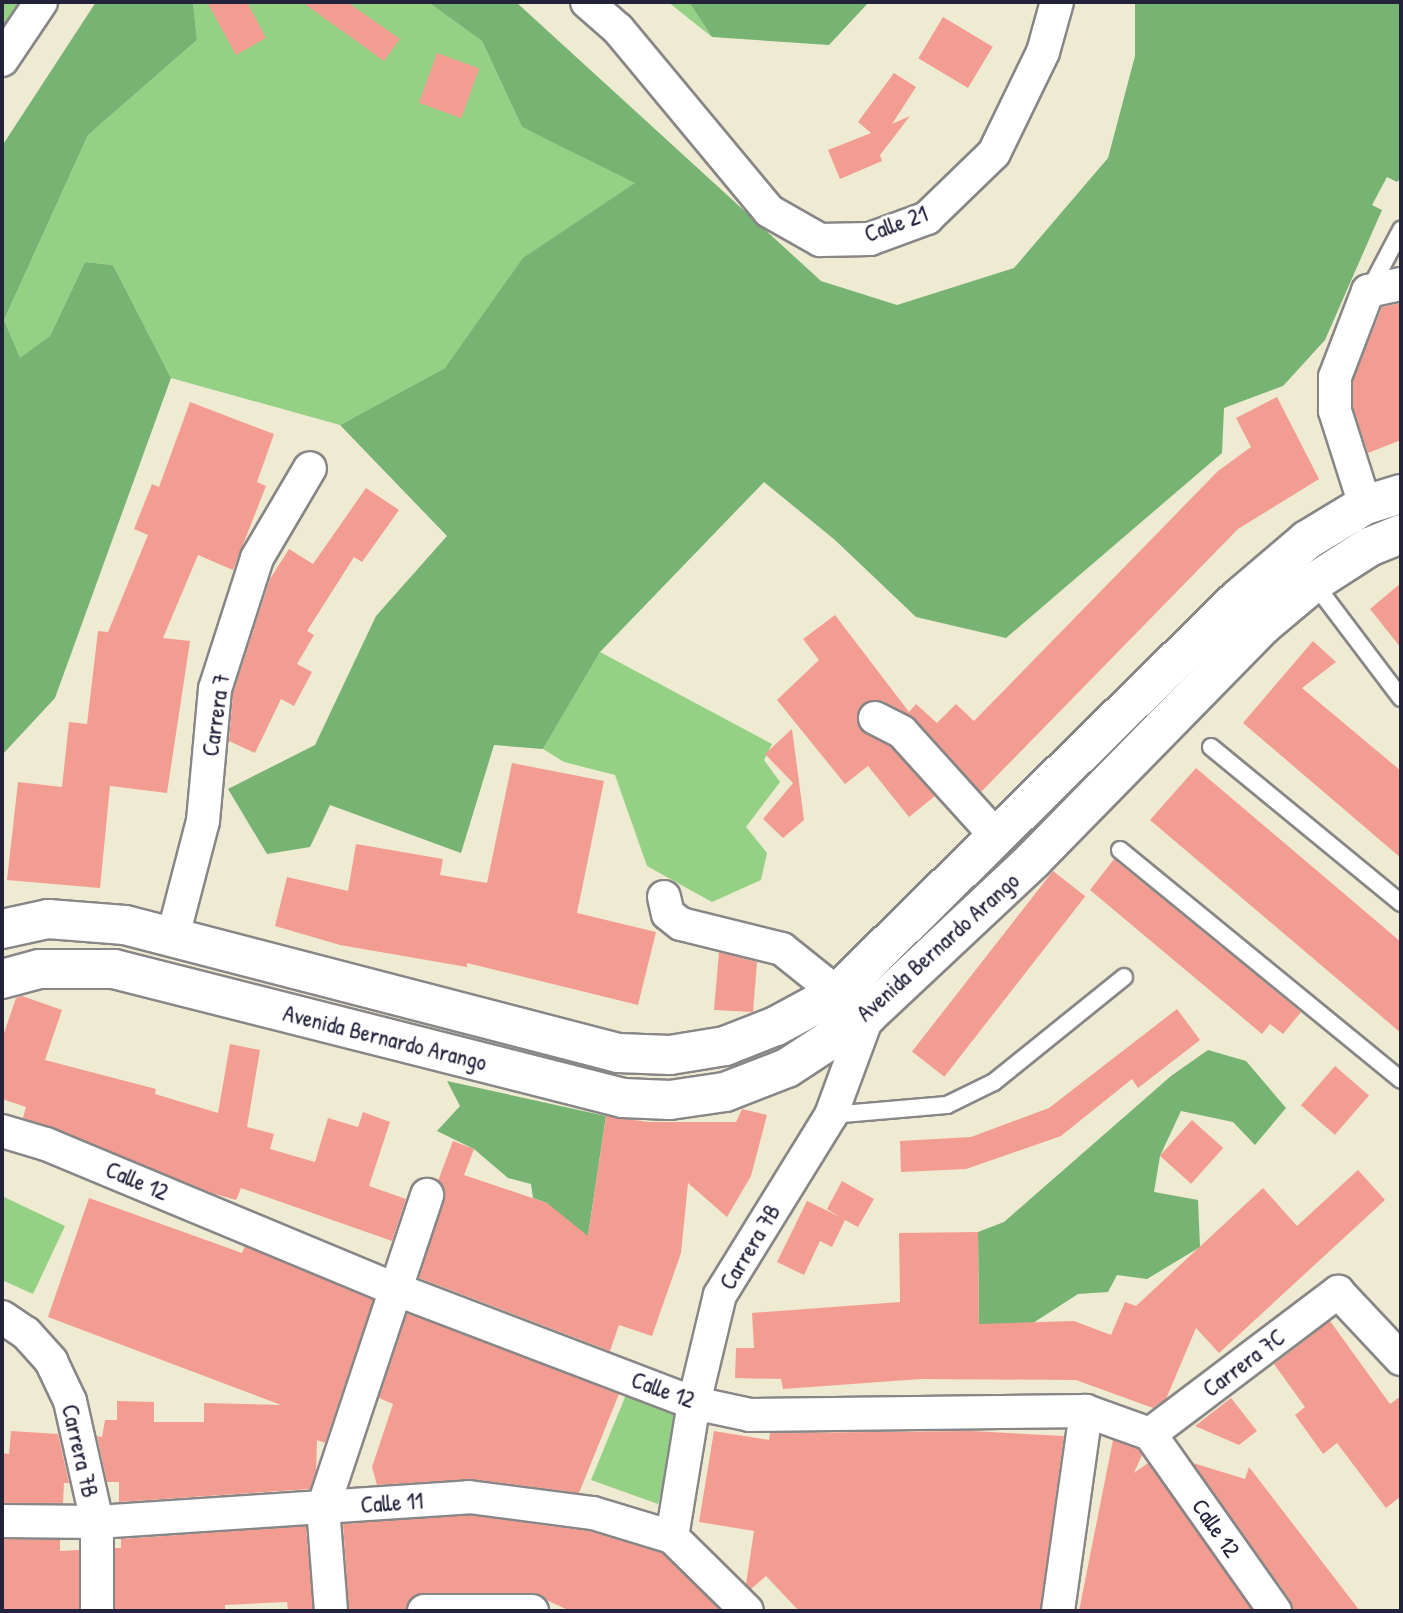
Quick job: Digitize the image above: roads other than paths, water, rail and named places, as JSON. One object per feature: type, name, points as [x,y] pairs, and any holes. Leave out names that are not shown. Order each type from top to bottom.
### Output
[{"type":"main road","name":"Avenida Bernardo Arango","points":[[2,929],[48,919],[86,919],[173,936],[618,1054],[670,1055],[725,1046],[776,1026],[837,993],[1238,599],[1307,540],[1365,505],[1401,494]]},
{"type":"main road","name":"Avenida Bernardo Arango","points":[[2,979],[40,970],[114,969],[623,1098],[670,1100],[725,1092],[787,1068],[868,1015],[1033,860],[1262,626],[1313,583],[1369,547],[1401,534]]},
{"type":"street","points":[[2,60],[40,2]]},
{"type":"street","name":"Calle 21","points":[[587,2],[618,29],[769,211],[820,240],[870,239],[927,218],[994,153],[1043,52],[1057,2]]},
{"type":"street","points":[[1365,505],[1334,393],[1342,355],[1368,291],[1401,284]]},
{"type":"street","name":"Carrera 7","points":[[173,936],[204,821],[215,690],[257,558],[310,468]]},
{"type":"street","points":[[875,718],[902,732],[998,837]]},
{"type":"street","points":[[664,897],[668,914],[681,924],[782,949],[837,993]]},
{"type":"street","name":"Carrera 7B","points":[[672,1537],[694,1403],[720,1295],[831,1115],[868,1015]]},
{"type":"street","name":"Calle 12","points":[[2,1131],[46,1144],[395,1289],[694,1403],[750,1415],[1086,1411],[1150,1434],[1275,1611]]},
{"type":"street","points":[[331,1611],[323,1508],[427,1195]]},
{"type":"street","name":"Carrera 7C","points":[[1150,1434],[1338,1292],[1401,1359]]},
{"type":"street","name":"Carrera 7B","points":[[2,1317],[43,1351],[70,1401],[97,1522],[97,1611]]},
{"type":"street","points":[[1058,1611],[1086,1411]]},
{"type":"street","name":"Calle 11","points":[[2,1521],[97,1522],[470,1497],[593,1513],[672,1537],[747,1611]]},
{"type":"street","points":[[424,1611],[532,1611]]},
{"type":"lane","points":[[1368,291],[1401,230]]},
{"type":"lane","points":[[1313,583],[1401,698]]},
{"type":"lane","points":[[1211,747],[1401,903]]},
{"type":"lane","points":[[1121,850],[1401,1080]]},
{"type":"lane","points":[[831,1115],[947,1105],[993,1082],[1124,977]]}]
